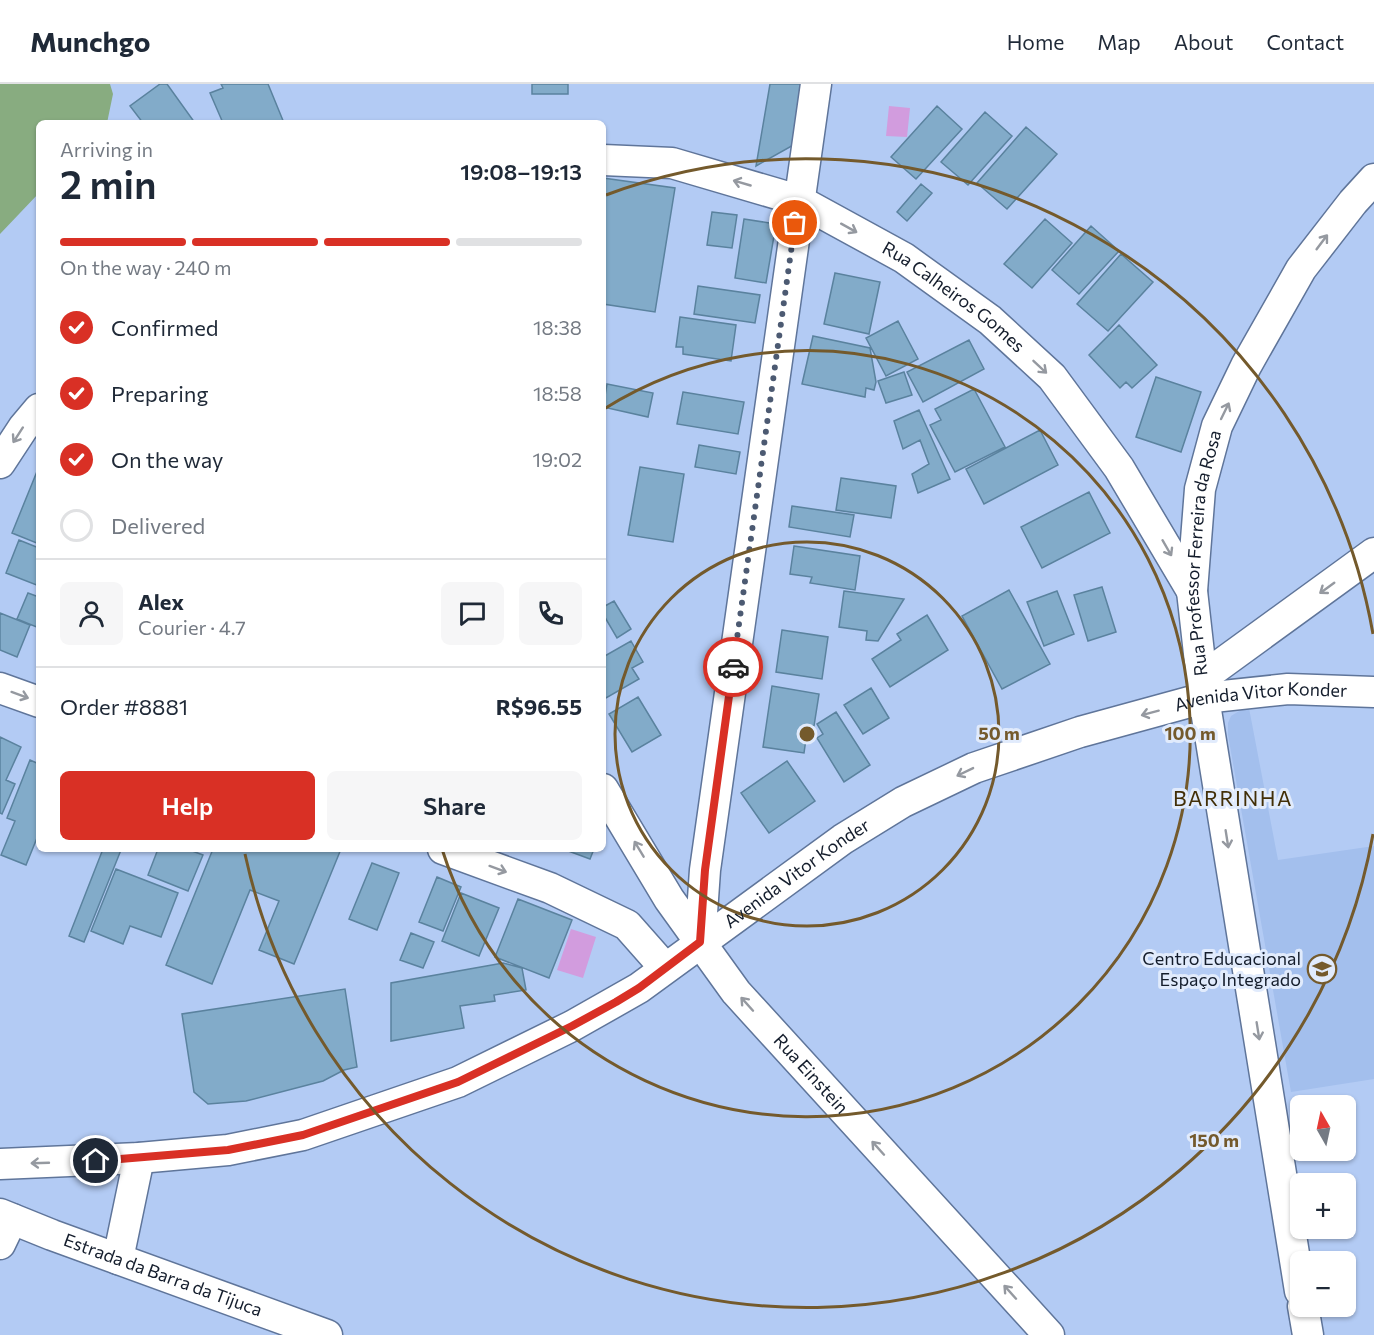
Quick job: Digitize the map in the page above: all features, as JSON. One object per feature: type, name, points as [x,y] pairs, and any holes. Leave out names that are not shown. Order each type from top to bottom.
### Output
[{"type":"street","points":[[700,942],[705,870],[816,84]]},
{"type":"street","name":"Rua Calheiros Gomes","points":[[606,160],[672,163],[798,200],[904,258],[990,320],[1052,377],[1119,468],[1191,591]]},
{"type":"street","name":"Rua Professor Ferreira da Rosa","points":[[1294,1251],[1203,688],[1191,591],[1200,489],[1217,426],[1246,366],[1301,269],[1353,202],[1374,179]]},
{"type":"street","points":[[0,464],[36,413]]},
{"type":"street","points":[[1203,688],[1374,554]]},
{"type":"street","points":[[0,688],[36,701]]},
{"type":"street","name":"Avenida Vitor Konder","points":[[0,1164],[139,1158],[228,1150],[303,1135],[458,1082],[572,1026],[639,988],[843,839],[903,802],[974,768],[1203,688],[1374,692]]},
{"type":"street","name":"Rua Einstein","points":[[606,794],[669,899],[736,992],[1049,1335]]},
{"type":"street","points":[[451,852],[550,888],[627,925],[665,968]]},
{"type":"street","points":[[118,1259],[139,1158]]},
{"type":"street","name":"Estrada da Barra da Tijuca","points":[[4,1226],[118,1259],[327,1335]]},
{"type":"street","points":[[1305,1317],[1308,1335]]},
{"type":"shaded area","points":[[889,106],[910,108],[907,137],[886,136]]},
{"type":"shaded area","name":"Centro Educacional Espaço Integrado","points":[[1244,708],[1249,708],[1278,860],[1374,846],[1374,1079],[1291,1092],[1228,735],[1228,723],[1231,716]]},
{"type":"shaded area","points":[[571,929],[596,937],[583,978],[557,970]]},
{"type":"green space","points":[[0,84],[110,84],[113,94],[108,120],[36,120],[36,196],[0,234]]},
{"type":"building","points":[[160,84],[167,84],[193,120],[141,120],[130,106]]},
{"type":"building","points":[[221,84],[268,84],[283,120],[222,120],[210,93],[223,88]]},
{"type":"building","points":[[532,84],[568,84],[568,94],[532,94]]},
{"type":"building","points":[[770,84],[807,84],[797,143],[756,166]]},
{"type":"building","points":[[937,106],[962,129],[916,179],[891,157]]},
{"type":"building","points":[[985,112],[1012,136],[968,185],[941,162]]},
{"type":"building","points":[[1026,127],[1057,154],[1007,209],[977,183]]},
{"type":"building","points":[[606,178],[675,188],[655,312],[606,304]]},
{"type":"building","points":[[921,184],[932,193],[907,221],[897,212]]},
{"type":"building","points":[[712,212],[737,215],[732,248],[707,245]]},
{"type":"building","points":[[744,219],[776,224],[766,283],[735,278]]},
{"type":"building","points":[[1045,219],[1072,243],[1032,288],[1004,264]]},
{"type":"building","points":[[1091,226],[1119,251],[1079,294],[1052,270]]},
{"type":"building","points":[[1121,254],[1153,282],[1108,331],[1077,304]]},
{"type":"building","points":[[835,273],[880,282],[869,334],[824,324]]},
{"type":"building","points":[[698,286],[760,295],[755,323],[694,314]]},
{"type":"building","points":[[680,317],[736,325],[731,361],[683,354],[683,347],[676,347]]},
{"type":"building","points":[[898,321],[918,359],[886,376],[866,338]]},
{"type":"building","points":[[1119,325],[1157,365],[1132,388],[1126,382],[1120,388],[1089,355]]},
{"type":"building","points":[[813,336],[870,348],[876,382],[874,390],[866,388],[865,397],[802,384]]},
{"type":"building","points":[[969,340],[984,369],[923,402],[907,372]]},
{"type":"building","points":[[904,372],[912,395],[886,403],[878,381]]},
{"type":"building","points":[[1156,377],[1201,392],[1181,452],[1136,437]]},
{"type":"building","points":[[607,384],[653,393],[648,417],[606,408]]},
{"type":"building","points":[[974,389],[1005,447],[955,472],[930,425],[941,420],[935,409]]},
{"type":"building","points":[[683,392],[744,402],[738,434],[677,424]]},
{"type":"building","points":[[919,410],[950,479],[918,493],[912,474],[929,464],[920,440],[903,449],[894,421]]},
{"type":"building","points":[[1040,430],[1058,465],[984,504],[966,469]]},
{"type":"building","points":[[699,445],[740,452],[736,474],[695,467]]},
{"type":"building","points":[[640,467],[684,474],[673,542],[628,535]]},
{"type":"building","points":[[36,474],[36,543],[12,533]]},
{"type":"building","points":[[841,478],[896,486],[891,518],[836,510]]},
{"type":"building","points":[[1089,492],[1110,533],[1042,568],[1021,527]]},
{"type":"building","points":[[792,506],[854,515],[850,537],[789,527]]},
{"type":"building","points":[[19,540],[36,547],[36,585],[6,573]]},
{"type":"building","points":[[794,546],[860,556],[855,590],[810,583],[812,577],[790,574]]},
{"type":"building","points":[[1102,587],[1116,632],[1088,641],[1074,595]]},
{"type":"building","points":[[1009,590],[1050,664],[1002,689],[962,616]]},
{"type":"building","points":[[844,591],[904,599],[878,641],[866,640],[867,631],[839,627]]},
{"type":"building","points":[[1057,591],[1074,634],[1044,646],[1027,602]]},
{"type":"building","points":[[28,593],[36,596],[36,627],[17,619]]},
{"type":"building","points":[[614,601],[631,629],[617,638],[606,619],[606,605]]},
{"type":"building","points":[[0,613],[30,625],[17,657],[0,650]]},
{"type":"building","points":[[927,615],[948,650],[890,687],[872,659],[901,640],[897,634]]},
{"type":"building","points":[[782,630],[828,637],[822,679],[776,672]]},
{"type":"building","points":[[631,641],[643,662],[632,668],[639,679],[606,698],[606,655]]},
{"type":"building","points":[[772,686],[819,694],[814,726],[808,725],[804,753],[763,747]]},
{"type":"building","points":[[871,688],[889,718],[863,734],[844,705]]},
{"type":"building","points":[[638,697],[661,735],[632,752],[609,714]]},
{"type":"building","points":[[836,712],[870,765],[844,782],[817,738],[823,734],[817,724]]},
{"type":"building","points":[[0,737],[21,747],[6,780],[15,784],[2,814],[0,813]]},
{"type":"building","points":[[30,760],[36,763],[36,840],[26,865],[1,855],[15,821],[7,818]]},
{"type":"building","points":[[787,761],[815,801],[769,833],[741,793]]},
{"type":"building","points":[[102,852],[120,852],[84,942],[69,936]]},
{"type":"building","points":[[157,852],[195,852],[203,855],[188,891],[148,875]]},
{"type":"building","points":[[212,852],[340,852],[294,964],[259,950],[279,901],[250,890],[212,984],[166,965]]},
{"type":"building","points":[[571,852],[593,852],[590,859]]},
{"type":"building","points":[[372,863],[399,873],[377,930],[349,919]]},
{"type":"building","points":[[116,869],[178,893],[161,937],[130,926],[123,944],[91,931]]},
{"type":"building","points":[[437,877],[461,887],[443,931],[419,922]]},
{"type":"building","points":[[461,893],[499,908],[479,956],[442,941]]},
{"type":"building","points":[[518,899],[572,920],[549,978],[495,957]]},
{"type":"building","points":[[411,933],[434,942],[423,968],[400,960]]},
{"type":"building","points":[[503,963],[522,968],[526,990],[494,995],[495,1001],[460,1006],[464,1028],[391,1041],[391,983]]},
{"type":"building","points":[[345,989],[357,1067],[344,1070],[323,1081],[246,1101],[208,1104],[194,1092],[182,1014]]},
{"type":"way so far","points":[[733,667],[795,223]]},
{"type":"place","name":"Centro Educacional Espaço Integrado","points":[[1322,969]]},
{"type":"district","name":"BARRINHA","points":[[1233,799]]},
{"type":"route","points":[[96,1161],[228,1150],[303,1135],[458,1082],[616,1002],[639,988],[700,942],[705,870],[733,667]]}]
